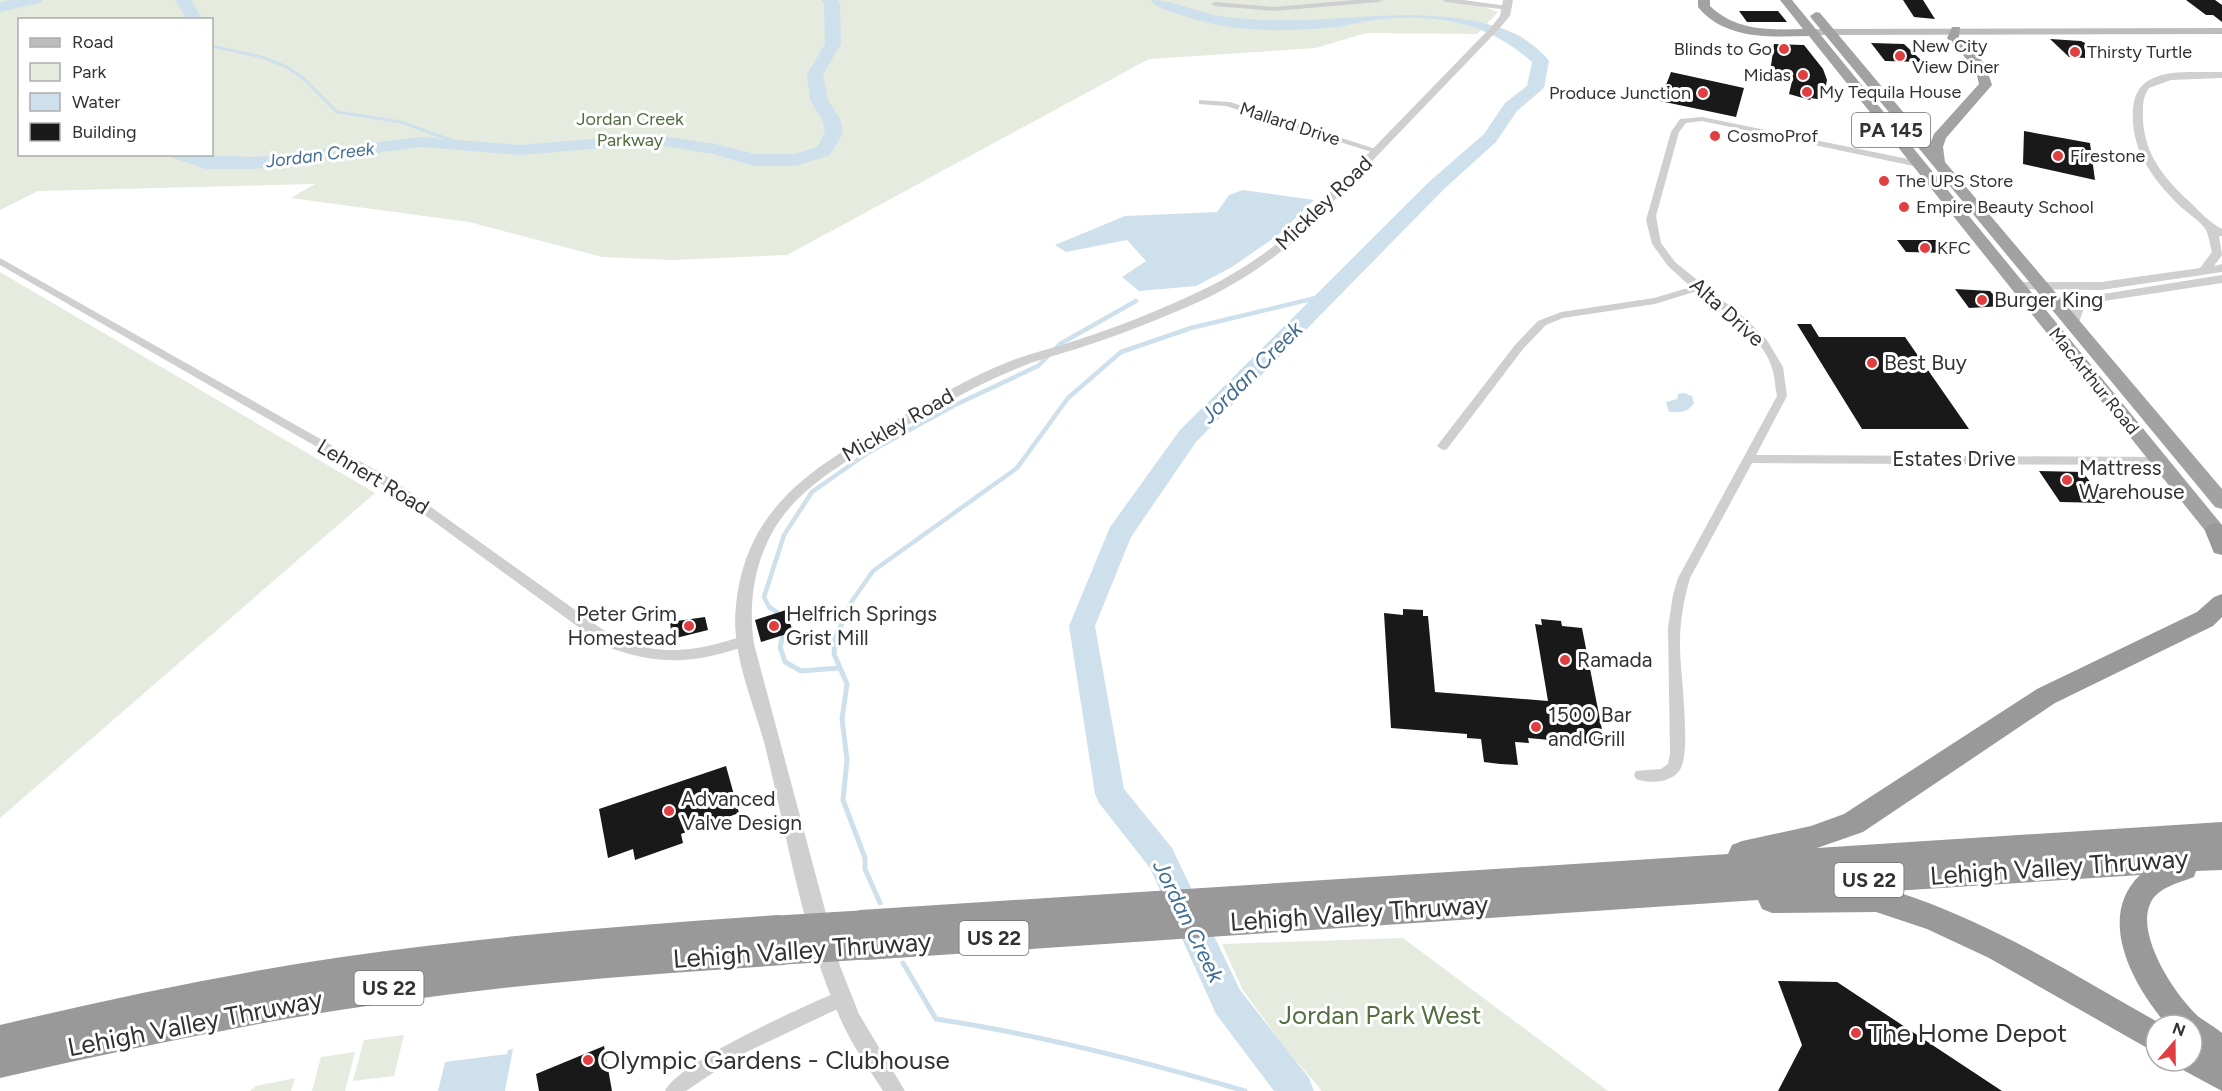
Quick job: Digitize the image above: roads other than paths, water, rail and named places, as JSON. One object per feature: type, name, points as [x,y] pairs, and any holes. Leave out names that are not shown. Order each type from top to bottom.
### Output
[{"type":"highway","points":[[1704,0],[1704,7],[1712,17],[1733,27],[1762,33],[1813,32]]},
{"type":"highway","name":"MacArthur Road","points":[[1786,0],[2159,460],[2220,539]]},
{"type":"highway","name":"MacArthur Road","points":[[1803,0],[2222,502]]},
{"type":"highway","points":[[1939,165],[1936,147],[1939,137],[1986,85],[1981,67],[1953,38],[1956,30]]},
{"type":"highway","points":[[1680,869],[1811,838],[1853,823],[2046,696],[2205,619],[2222,603]]},
{"type":"highway","name":"Lehigh Valley Thruway","points":[[0,1040],[140,1009],[348,971],[555,946],[782,940],[1117,918],[1323,904],[1680,869],[2222,834]]},
{"type":"highway","points":[[2176,1013],[2166,1003],[2144,966],[2133,929],[2134,909],[2142,891],[2156,876],[2164,872],[2222,859]]},
{"type":"highway","name":"Lehigh Valley Thruway","points":[[1323,904],[1515,903],[2222,859]]},
{"type":"highway","points":[[1515,903],[1876,899],[1933,917],[1975,935],[2144,1031]]},
{"type":"highway","name":"Lehigh Valley Thruway","points":[[0,1063],[188,1022],[354,993],[782,940]]},
{"type":"highway","points":[[2204,1038],[2222,1052]]},
{"type":"highway","points":[[2204,1065],[2222,1075]]},
{"type":"main road","points":[[1813,32],[2222,31]]},
{"type":"street","points":[[1215,4],[1274,9],[1379,0]]},
{"type":"street","points":[[1446,0],[1507,8]]},
{"type":"street","name":"Mickley Road","points":[[895,1091],[863,1041],[842,998],[815,911],[747,640],[743,606],[752,561],[764,532],[789,497],[805,482],[862,445],[964,387],[1036,356],[1072,346],[1209,292],[1256,266],[1297,233],[1377,152],[1482,42],[1507,8]]},
{"type":"street","points":[[2204,276],[2218,252],[2217,234],[2171,192],[2154,172],[2142,150],[2137,112],[2139,94],[2146,86],[2165,79],[2222,75]]},
{"type":"street","name":"Mallard Drive","points":[[1202,102],[1227,104],[1377,152]]},
{"type":"street","name":"Alta Drive","points":[[1641,775],[1663,775],[1674,767],[1678,743],[1672,633],[1677,597],[1684,578],[1779,407],[1782,396],[1780,372],[1766,346],[1752,330],[1666,257],[1654,235],[1650,219],[1675,132],[1683,121],[1712,121],[1918,164]]},
{"type":"street","name":"Lehnert Road","points":[[0,261],[389,483],[608,641],[639,653],[681,658],[725,648],[747,640]]},
{"type":"street","points":[[2073,325],[2078,306],[2088,300],[2204,276],[2222,268]]},
{"type":"street","points":[[2204,276],[2222,285]]},
{"type":"street","points":[[2018,286],[2101,286],[2204,276],[2222,279]]},
{"type":"street","points":[[1443,446],[1519,347],[1542,323],[1567,314],[1655,301],[1700,287]]},
{"type":"street","name":"Estates Drive","points":[[1750,459],[2159,460]]},
{"type":"street","points":[[673,1091],[697,1071],[724,1054],[842,998]]},
{"type":"water","points":[[1243,190],[1314,200],[1278,235],[1232,267],[1196,286],[1139,291],[1122,277],[1146,261],[1127,240],[1066,252],[1055,245],[1125,216],[1217,212],[1229,195]]},
{"type":"water","points":[[1684,393],[1692,396],[1694,403],[1691,407],[1682,412],[1669,412],[1666,402],[1677,399],[1678,394]]},
{"type":"water","points":[[513,1049],[505,1091],[438,1091],[445,1062],[507,1054],[508,1050]]},
{"type":"waterway","name":"Jordan Creek","points":[[0,7],[35,0]]},
{"type":"waterway","name":"Jordan Creek","points":[[183,0],[194,18]]},
{"type":"waterway","name":"Jordan Creek","points":[[185,156],[206,163],[255,163],[421,142],[520,150],[651,139],[715,149],[754,160],[796,160],[824,151],[834,133],[831,119],[819,100],[815,74],[833,44],[832,4],[829,0]]},
{"type":"waterway","name":"Jordan Creek","points":[[1158,0],[1200,16],[1245,24],[1292,25],[1337,22],[1400,13],[1465,18],[1505,34],[1524,46],[1541,61],[1535,88],[1511,107],[1490,138],[1437,185],[1188,436],[1119,534],[1082,626],[1110,794],[1161,858],[1228,1002],[1296,1091]]},
{"type":"waterway","name":"Jordan Creek","points":[[213,46],[262,57],[287,67],[304,79],[337,112],[401,122],[462,144]]},
{"type":"waterway","points":[[842,623],[852,601],[873,571],[1017,468],[1068,398],[1121,352],[1191,328],[1328,295]]},
{"type":"waterway","points":[[777,612],[769,607],[764,597],[784,535],[812,492],[869,452],[955,405],[1038,366],[1060,344],[1136,301]]},
{"type":"waterway","points":[[843,621],[835,638],[834,654],[847,684],[842,719],[847,760],[843,800],[865,858],[865,869],[880,903]]},
{"type":"waterway","points":[[783,636],[780,647],[785,662],[801,671],[839,668]]},
{"type":"waterway","points":[[903,963],[936,1019],[1092,1050],[1245,1091]]},
{"type":"place","name":"Blinds to Go","points":[[1784,49]]},
{"type":"place","name":"Thirsty Turtle","points":[[2075,52]]},
{"type":"place","name":"New City View Diner","points":[[1900,56]]},
{"type":"place","name":"Midas","points":[[1803,75]]},
{"type":"place","name":"My Tequila House","points":[[1807,92]]},
{"type":"place","name":"Produce Junction","points":[[1703,93]]},
{"type":"place","name":"CosmoProf","points":[[1715,136]]},
{"type":"place","name":"Firestone","points":[[2058,156]]},
{"type":"place","name":"The UPS Store","points":[[1884,181]]},
{"type":"place","name":"Empire Beauty School","points":[[1904,207]]},
{"type":"place","name":"KFC","points":[[1925,248]]},
{"type":"place","name":"Burger King","points":[[1982,300]]},
{"type":"place","name":"Best Buy","points":[[1872,363]]},
{"type":"place","name":"Mattress Warehouse","points":[[2067,480]]},
{"type":"place","name":"Peter Grim Homestead","points":[[689,626]]},
{"type":"place","name":"Helfrich Springs Grist Mill","points":[[774,626]]},
{"type":"place","name":"Ramada","points":[[1565,660]]},
{"type":"place","name":"1500 Bar and Grill","points":[[1536,727]]},
{"type":"place","name":"Advanced Valve Design","points":[[669,811]]},
{"type":"place","name":"The Home Depot","points":[[1856,1033]]},
{"type":"place","name":"Olympic Gardens - Clubhouse","points":[[588,1060]]},
{"type":"park label","name":"Jordan Creek Parkway","points":[[630,129]]},
{"type":"park label","name":"Jordan Park West","points":[[1380,1015]]}]
